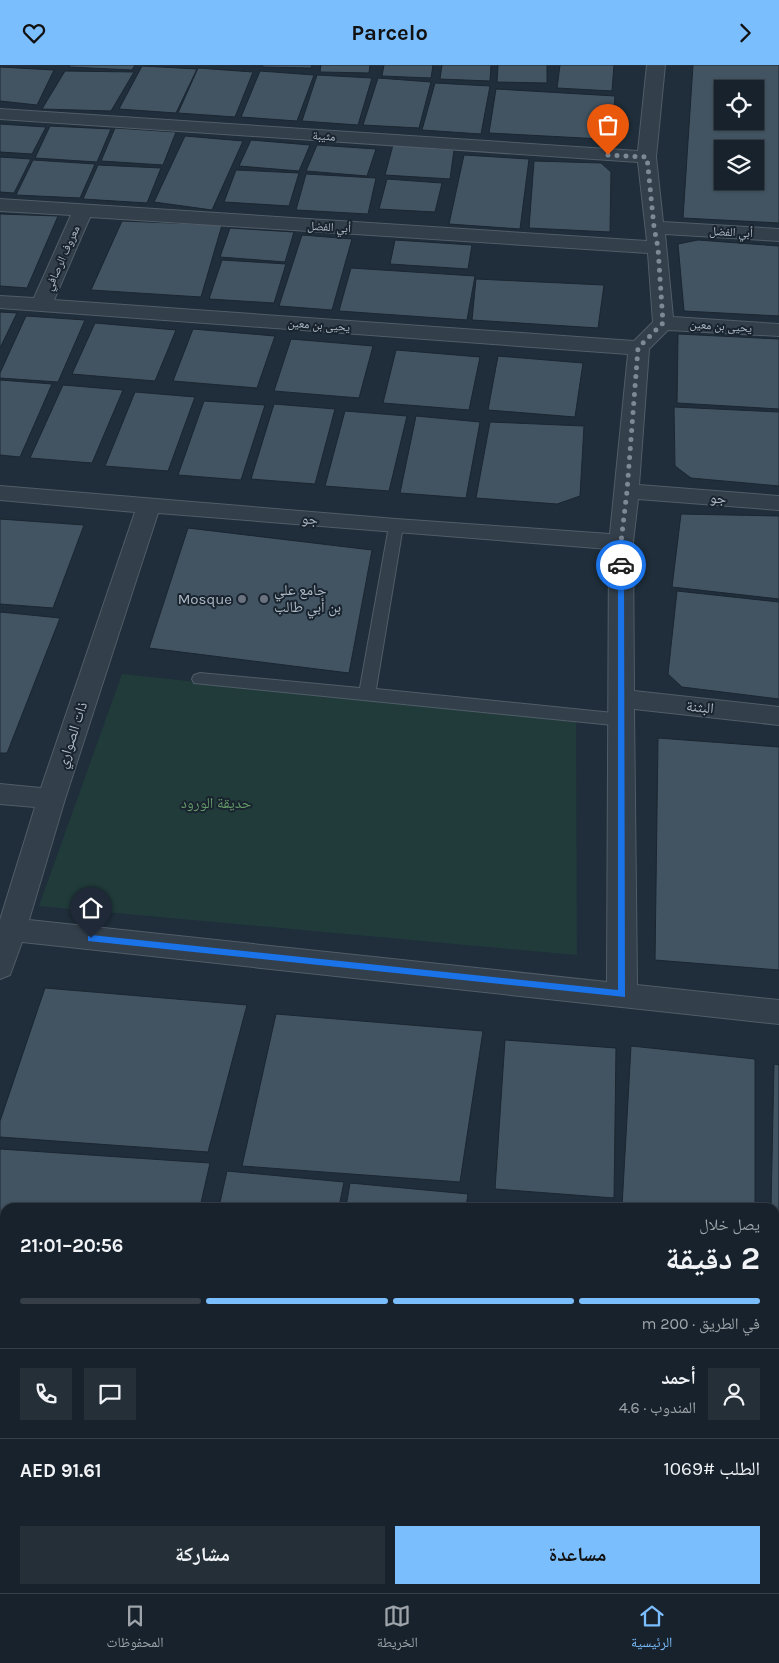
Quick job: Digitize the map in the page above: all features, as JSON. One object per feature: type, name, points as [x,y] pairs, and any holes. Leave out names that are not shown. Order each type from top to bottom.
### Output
[{"type":"street","points":[[622,994],[621,542],[627,491],[638,348],[663,323],[647,157],[656,65]]},
{"type":"street","name":"مثيبة","points":[[0,114],[647,157]]},
{"type":"street","name":"أبي الفضل","points":[[0,205],[83,211],[656,238],[779,235]]},
{"type":"street","name":"معروف الرصافي","points":[[42,305],[83,211]]},
{"type":"street","name":"يحيى بن معين","points":[[0,302],[638,348]]},
{"type":"street","name":"يحيى بن معين","points":[[663,323],[779,330]]},
{"type":"street","name":"جو","points":[[627,491],[779,503]]},
{"type":"street","name":"جو","points":[[0,493],[396,527],[621,542]]},
{"type":"street","name":"ذات الصواري","points":[[1,962],[13,930],[51,799],[148,505]]},
{"type":"street","name":"البثنة","points":[[622,709],[779,716]]},
{"type":"street","points":[[0,794],[51,799]]},
{"type":"street","points":[[13,930],[779,1012]]},
{"type":"lane","points":[[367,694],[396,527]]},
{"type":"lane","points":[[200,679],[497,706],[622,709]]},
{"type":"green space","name":"حديقة الورود","points":[[122,674],[576,722],[577,955],[39,906]]},
{"type":"building","points":[[70,65],[135,65],[132,70],[69,67]]},
{"type":"building","points":[[263,65],[312,65],[311,68],[262,67]]},
{"type":"building","points":[[321,65],[370,65],[369,73],[320,72]]},
{"type":"building","points":[[384,65],[433,65],[431,78],[382,76]]},
{"type":"building","points":[[442,65],[491,65],[490,81],[440,79]]},
{"type":"building","points":[[498,65],[547,65],[547,83],[497,82]]},
{"type":"building","points":[[560,65],[614,65],[612,91],[557,88]]},
{"type":"building","points":[[693,65],[779,65],[779,223],[683,218]]},
{"type":"building","points":[[142,66],[197,69],[176,113],[119,109]]},
{"type":"building","points":[[0,67],[54,70],[37,105],[0,101]]},
{"type":"building","points":[[198,68],[253,72],[235,117],[178,113]]},
{"type":"building","points":[[65,71],[134,72],[111,111],[42,109]]},
{"type":"building","points":[[260,71],[314,75],[297,121],[241,117]]},
{"type":"building","points":[[317,75],[372,78],[358,125],[302,121]]},
{"type":"building","points":[[378,78],[431,82],[419,128],[363,125]]},
{"type":"building","points":[[435,83],[490,86],[481,134],[422,130]]},
{"type":"building","points":[[496,89],[615,96],[612,133],[602,139],[489,133]]},
{"type":"building","points":[[0,124],[46,127],[32,154],[0,152]]},
{"type":"building","points":[[50,126],[111,129],[97,162],[35,158]]},
{"type":"building","points":[[115,128],[176,132],[163,165],[101,161]]},
{"type":"building","points":[[185,136],[243,141],[212,210],[154,202]]},
{"type":"building","points":[[251,140],[310,145],[299,171],[239,166]]},
{"type":"building","points":[[317,145],[376,149],[367,176],[306,171]]},
{"type":"building","points":[[393,145],[454,150],[450,179],[385,175]]},
{"type":"building","points":[[464,155],[529,159],[520,229],[449,224]]},
{"type":"building","points":[[0,157],[31,159],[14,193],[0,192]]},
{"type":"building","points":[[33,160],[95,164],[80,198],[16,195]]},
{"type":"building","points":[[534,161],[601,163],[611,172],[610,232],[529,228]]},
{"type":"building","points":[[98,165],[161,168],[147,203],[83,199]]},
{"type":"building","points":[[236,170],[299,173],[289,206],[224,202]]},
{"type":"building","points":[[306,174],[376,178],[368,214],[296,210]]},
{"type":"building","points":[[387,179],[442,183],[435,212],[379,209]]},
{"type":"building","points":[[0,214],[58,216],[27,288],[0,286]]},
{"type":"building","points":[[122,221],[222,225],[201,297],[91,290]]},
{"type":"building","points":[[230,228],[294,232],[285,262],[220,257]]},
{"type":"building","points":[[302,235],[352,239],[332,310],[279,306]]},
{"type":"building","points":[[395,240],[472,245],[468,269],[390,264]]},
{"type":"building","points":[[698,240],[779,246],[779,316],[684,311],[678,244]]},
{"type":"building","points":[[222,260],[286,264],[274,303],[209,299]]},
{"type":"building","points":[[351,268],[475,276],[467,320],[339,311]]},
{"type":"building","points":[[476,279],[604,285],[598,328],[472,320]]},
{"type":"building","points":[[0,312],[17,313],[0,348]]},
{"type":"building","points":[[26,316],[85,320],[58,382],[0,378],[0,373]]},
{"type":"building","points":[[95,323],[176,330],[155,381],[72,374]]},
{"type":"building","points":[[193,329],[275,336],[257,388],[173,381]]},
{"type":"building","points":[[678,334],[779,339],[779,409],[677,403]]},
{"type":"building","points":[[291,339],[373,346],[359,398],[274,391]]},
{"type":"building","points":[[396,350],[480,357],[469,410],[383,403]]},
{"type":"building","points":[[498,356],[583,363],[575,417],[488,410]]},
{"type":"building","points":[[0,380],[52,384],[20,457],[0,455]]},
{"type":"building","points":[[63,385],[123,390],[92,463],[30,458]]},
{"type":"building","points":[[135,392],[195,397],[168,471],[105,466]]},
{"type":"building","points":[[204,401],[265,405],[241,480],[178,475]]},
{"type":"building","points":[[274,404],[335,409],[315,484],[251,479]]},
{"type":"building","points":[[674,407],[779,412],[779,486],[691,478],[675,466]]},
{"type":"building","points":[[345,411],[407,416],[389,491],[325,486]]},
{"type":"building","points":[[416,416],[480,422],[466,498],[400,493]]},
{"type":"building","points":[[490,422],[584,426],[580,496],[557,504],[476,498]]},
{"type":"building","points":[[681,514],[779,516],[779,599],[672,587]]},
{"type":"building","points":[[0,519],[84,525],[53,608],[0,604]]},
{"type":"building","name":"جامع علي بن أبي طالب","points":[[188,528],[372,550],[349,673],[149,648]]},
{"type":"building","points":[[677,591],[779,602],[779,699],[682,687],[668,674]]},
{"type":"building","points":[[0,612],[60,618],[7,753],[0,753]]},
{"type":"building","points":[[658,738],[779,747],[779,970],[655,960]]},
{"type":"building","points":[[45,988],[247,1005],[208,1152],[0,1137],[0,1121]]},
{"type":"building","points":[[276,1014],[483,1031],[460,1182],[242,1166]]},
{"type":"building","points":[[505,1040],[616,1048],[614,1198],[495,1189]]},
{"type":"building","points":[[631,1046],[755,1059],[755,1203],[622,1203]]},
{"type":"building","points":[[774,1064],[779,1065],[779,1203],[771,1203]]},
{"type":"building","points":[[0,1149],[210,1163],[201,1203],[0,1203]]},
{"type":"building","points":[[227,1171],[344,1182],[340,1203],[220,1203]]},
{"type":"building","points":[[350,1183],[468,1194],[467,1203],[347,1203]]},
{"type":"way so far","points":[[608,155],[647,157],[658,248],[663,323],[638,348],[627,491],[621,542],[621,565]]},
{"type":"place","name":"Mosque","points":[[242,599]]},
{"type":"place","name":"جامع علي بن أبي طالب","points":[[264,599]]},
{"type":"route","points":[[91,938],[622,994],[623,720],[621,565]]}]
